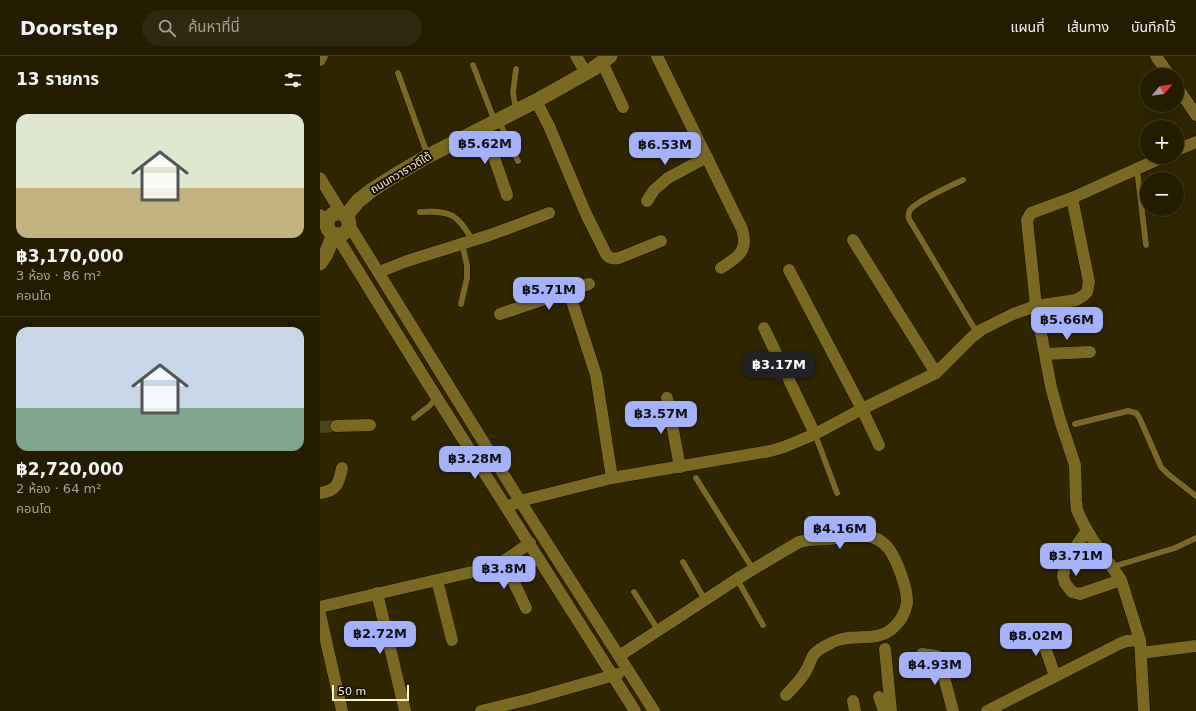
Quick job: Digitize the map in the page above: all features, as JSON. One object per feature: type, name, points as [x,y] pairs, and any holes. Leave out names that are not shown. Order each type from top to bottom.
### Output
[{"type":"street","points":[[320,60],[322,56]]},
{"type":"street","points":[[576,56],[586,73]]},
{"type":"street","points":[[656,56],[742,229],[744,237],[743,251],[738,257],[721,268]]},
{"type":"street","points":[[1156,56],[1164,68]]},
{"type":"street","points":[[606,59],[623,107]]},
{"type":"street","name":"ถนนทวาราวดีใต้","points":[[329,227],[329,219],[332,215],[337,214],[345,218],[358,202],[372,190],[428,156],[536,101],[586,73],[606,59]]},
{"type":"street","points":[[1184,97],[1196,115]]},
{"type":"street","points":[[536,101],[549,126],[586,214],[606,254],[610,258],[619,258],[661,242]]},
{"type":"street","points":[[493,124],[508,195]]},
{"type":"street","points":[[1184,147],[1196,142]]},
{"type":"street","points":[[647,201],[654,190],[665,180],[707,157]]},
{"type":"street","points":[[1144,711],[1140,640],[1121,580],[1088,530],[1077,510],[1075,465],[1051,387],[1036,306],[1027,220],[1031,213],[1072,198],[1148,164]]},
{"type":"street","points":[[320,178],[520,501],[654,711]]},
{"type":"street","points":[[507,507],[520,501],[612,478],[770,451],[784,447],[815,434],[936,373],[981,330],[1013,314],[1036,306],[1076,300],[1084,296],[1088,282],[1072,198]]},
{"type":"street","points":[[379,272],[407,261],[490,235],[549,213]]},
{"type":"street","points":[[320,263],[326,254],[329,227]]},
{"type":"street","points":[[329,227],[635,711]]},
{"type":"street","points":[[853,240],[936,373]]},
{"type":"street","points":[[789,270],[862,409],[879,445]]},
{"type":"street","points":[[500,314],[589,284]]},
{"type":"street","points":[[569,292],[596,375],[612,478]]},
{"type":"street","points":[[764,328],[815,434]]},
{"type":"street","points":[[1045,354],[1090,352]]},
{"type":"street","points":[[667,398],[680,467]]},
{"type":"street","points":[[336,426],[370,425]]},
{"type":"street","points":[[320,493],[333,489],[337,485],[342,468]]},
{"type":"street","points":[[1088,530],[1066,562],[1063,576],[1065,583],[1072,592],[1080,594],[1121,580]]},
{"type":"street","points":[[619,656],[737,579],[799,542],[806,540],[861,535],[872,537],[881,541],[889,550],[899,569],[905,588],[907,602],[904,614],[900,621],[884,634],[870,638],[843,638],[821,648],[814,653],[807,670],[798,683],[786,695]]},
{"type":"street","points":[[320,607],[485,569],[504,561],[530,543]]},
{"type":"street","points":[[504,561],[526,608]]},
{"type":"street","points":[[437,580],[452,640]]},
{"type":"street","points":[[377,593],[405,711]]},
{"type":"street","points":[[320,614],[342,711]]},
{"type":"street","points":[[1039,630],[1055,676]]},
{"type":"street","points":[[987,711],[1121,643],[1140,640]]},
{"type":"street","points":[[1141,653],[1196,646]]},
{"type":"street","points":[[885,649],[891,711]]},
{"type":"street","points":[[922,654],[937,656],[940,662],[953,711]]},
{"type":"street","points":[[481,711],[613,676],[628,670]]},
{"type":"street","points":[[878,697],[884,711]]},
{"type":"lane","points":[[472,65],[493,124],[518,161]]},
{"type":"lane","points":[[516,69],[513,93],[517,111]]},
{"type":"lane","points":[[398,73],[428,156]]},
{"type":"lane","points":[[1137,169],[1146,245]]},
{"type":"lane","points":[[964,180],[921,202],[911,209],[908,214],[909,219],[977,333]]},
{"type":"lane","points":[[420,212],[438,211],[450,214],[458,219],[466,229],[468,242],[467,278],[461,304]]},
{"type":"lane","points":[[414,418],[437,398]]},
{"type":"lane","points":[[1075,424],[1128,411],[1136,412],[1161,467],[1196,496]]},
{"type":"lane","points":[[815,434],[837,493]]},
{"type":"lane","points":[[696,478],[753,569]]},
{"type":"lane","points":[[1112,567],[1175,548],[1196,538]]},
{"type":"lane","points":[[683,562],[705,600]]},
{"type":"lane","points":[[737,579],[763,625]]},
{"type":"lane","points":[[634,592],[658,630]]},
{"type":"tunnel","points":[[320,427],[336,426]]}]
